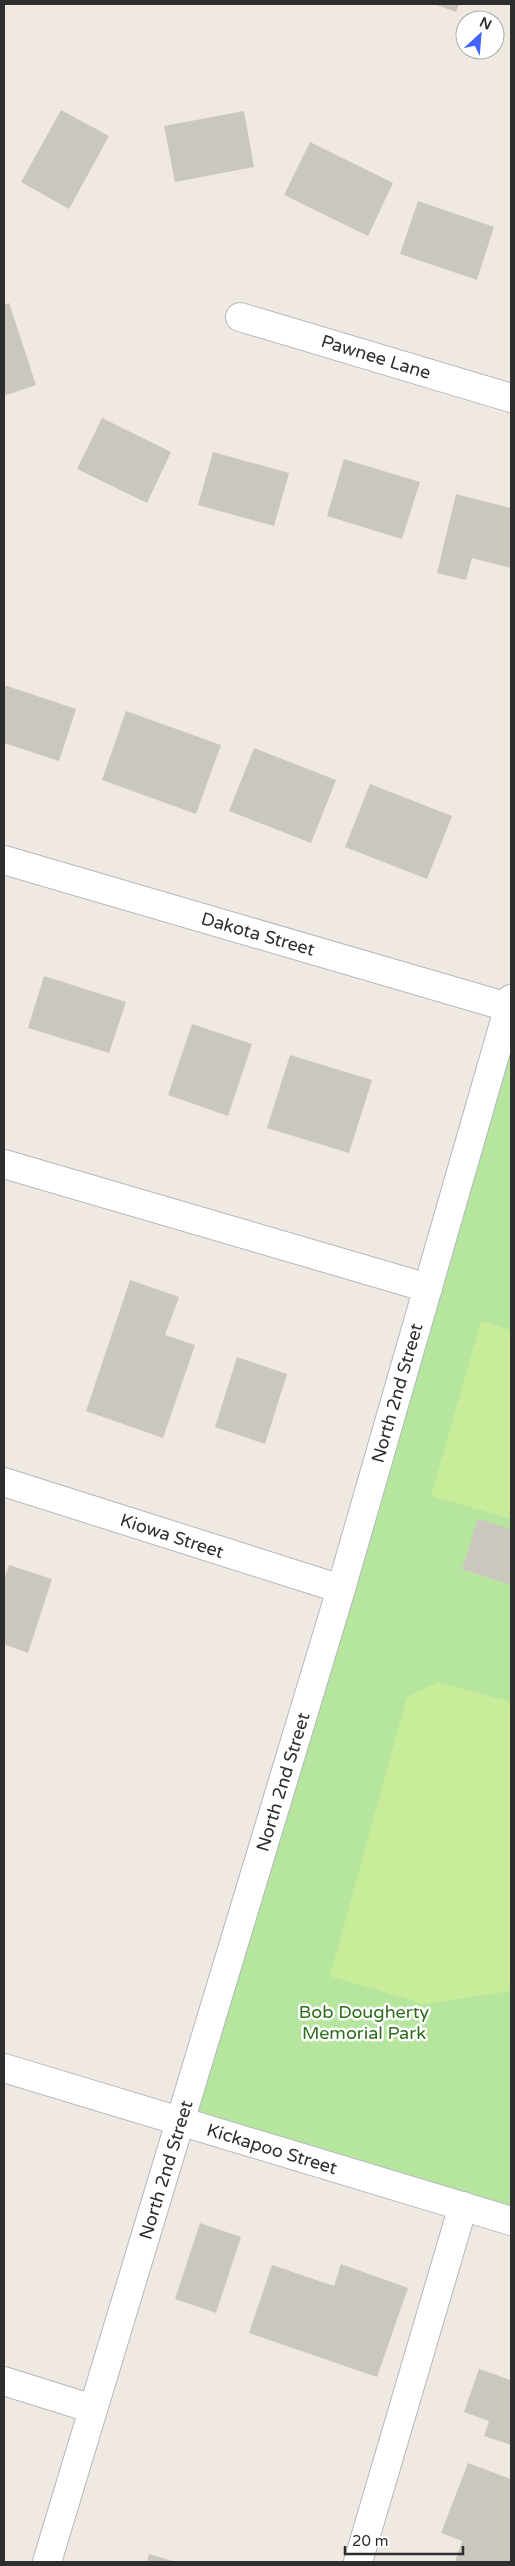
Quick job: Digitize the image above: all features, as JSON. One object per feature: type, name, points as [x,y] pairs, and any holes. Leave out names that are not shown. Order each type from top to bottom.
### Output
[{"type":"street","name":"Pawnee Lane","points":[[240,316],[511,398]]},
{"type":"street","name":"Dakota Street","points":[[4,860],[510,1005]]},
{"type":"street","name":"North 2nd Street","points":[[47,2562],[341,1589],[510,1005]]},
{"type":"street","points":[[4,1164],[428,1288]]},
{"type":"street","name":"Kiowa Street","points":[[4,1482],[341,1589]]},
{"type":"street","name":"Kickapoo Street","points":[[4,2068],[511,2221]]},
{"type":"street","points":[[358,2562],[463,2206]]},
{"type":"street","points":[[4,2381],[94,2409]]},
{"type":"green space","name":"Bob Dougherty Memorial Park","points":[[511,1008],[511,2221],[181,2121]]},
{"type":"green space","points":[[481,1321],[511,1330],[511,1519],[431,1496]]},
{"type":"green space","points":[[438,1682],[511,1702],[511,1991],[424,2004],[330,1976],[407,1697]]},
{"type":"building","points":[[434,4],[459,4],[455,12]]},
{"type":"building","points":[[61,110],[109,136],[69,209],[21,182]]},
{"type":"building","points":[[244,111],[254,167],[175,182],[164,126]]},
{"type":"building","points":[[310,142],[393,183],[368,236],[284,195]]},
{"type":"building","points":[[418,201],[494,227],[477,280],[400,254]]},
{"type":"building","points":[[9,303],[36,385],[4,396],[4,305]]},
{"type":"building","points":[[102,418],[171,452],[147,503],[77,469]]},
{"type":"building","points":[[213,452],[289,473],[274,526],[198,505]]},
{"type":"building","points":[[344,459],[420,482],[402,539],[327,516]]},
{"type":"building","points":[[456,494],[511,508],[511,568],[472,558],[466,580],[437,573]]},
{"type":"building","points":[[4,685],[76,709],[59,761],[4,743]]},
{"type":"building","points":[[126,711],[221,745],[196,814],[102,780]]},
{"type":"building","points":[[254,748],[336,780],[311,843],[229,811]]},
{"type":"building","points":[[370,784],[452,816],[427,879],[345,847]]},
{"type":"building","points":[[44,976],[126,1002],[109,1053],[28,1028]]},
{"type":"building","points":[[192,1024],[252,1044],[228,1116],[168,1095]]},
{"type":"building","points":[[290,1055],[372,1080],[349,1153],[267,1128]]},
{"type":"building","points":[[130,1280],[179,1297],[165,1335],[195,1345],[163,1438],[86,1411]]},
{"type":"building","points":[[237,1357],[287,1374],[265,1444],[215,1427]]},
{"type":"building","points":[[478,1519],[511,1529],[511,1585],[462,1569]]},
{"type":"building","points":[[9,1565],[52,1579],[28,1653],[4,1644],[4,1580]]},
{"type":"building","points":[[200,2223],[241,2237],[216,2313],[175,2299]]},
{"type":"building","points":[[341,2264],[408,2288],[377,2377],[249,2333],[272,2265],[334,2286]]},
{"type":"building","points":[[479,2369],[511,2380],[511,2445],[484,2436],[489,2421],[464,2412]]},
{"type":"building","points":[[468,2463],[511,2479],[511,2562],[455,2562],[462,2541],[441,2533]]},
{"type":"building","points":[[149,2554],[176,2562],[147,2562]]}]
